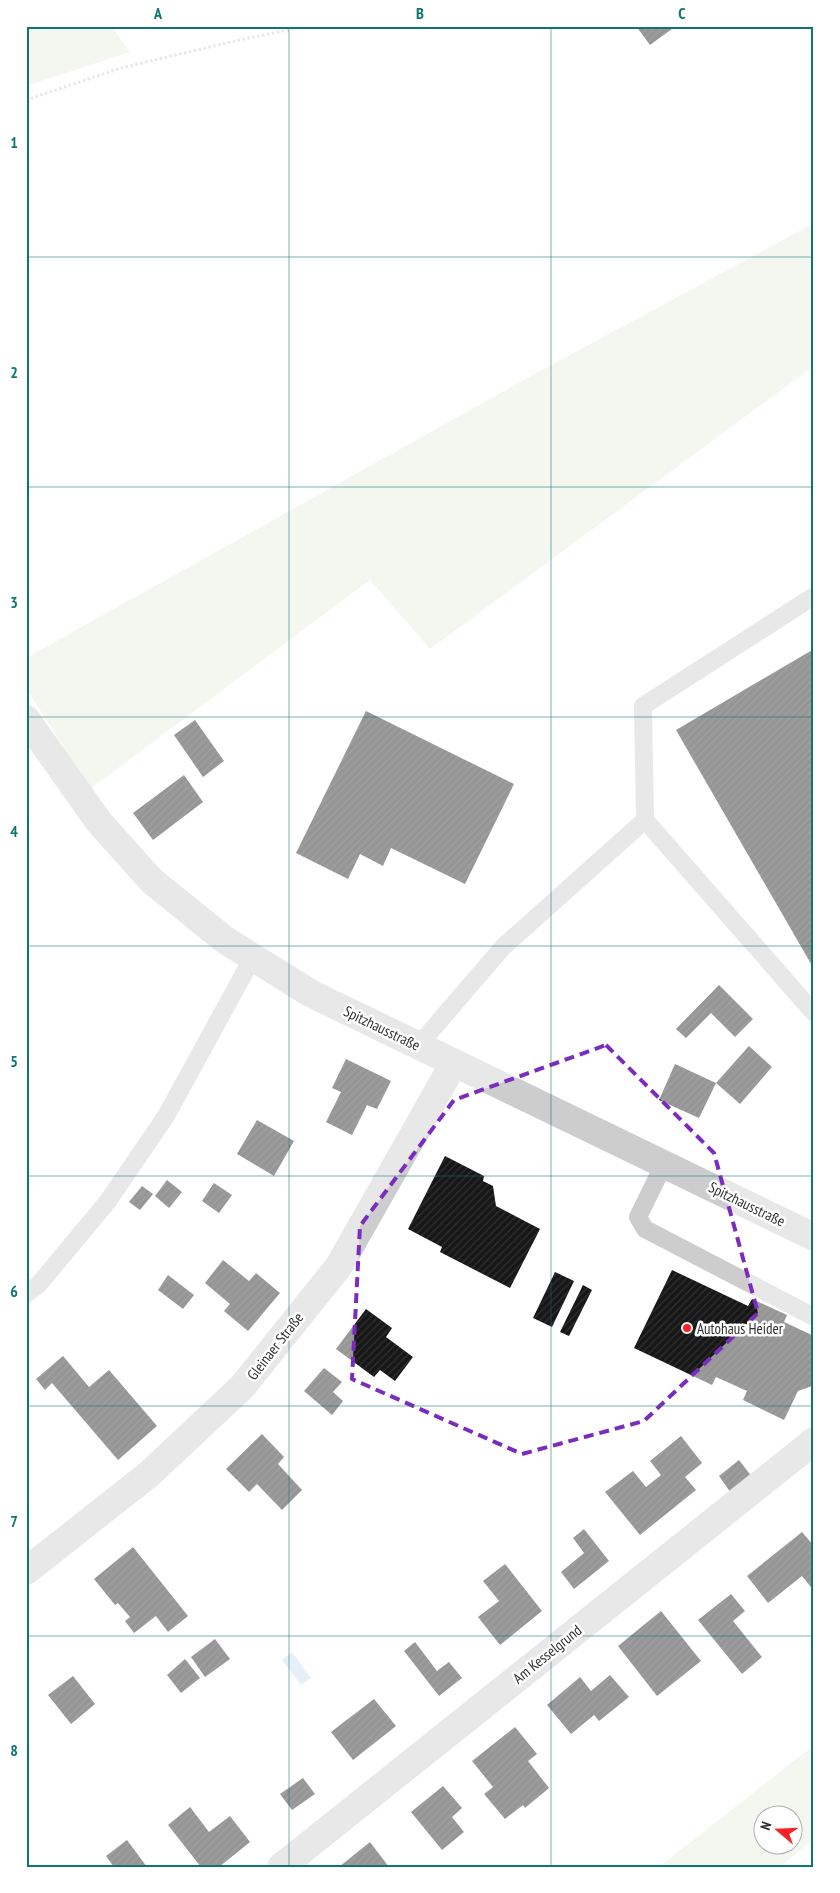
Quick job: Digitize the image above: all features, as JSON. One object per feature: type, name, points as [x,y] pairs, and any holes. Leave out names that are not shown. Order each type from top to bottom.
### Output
[{"type":"street","name":"Spitzhausstraße","points":[[26,719],[99,822],[152,881],[225,940],[310,993],[814,1237]]},
{"type":"street","name":"Gleinaer Straße","points":[[26,1571],[148,1475],[242,1387],[339,1266],[454,1063]]},
{"type":"street","name":"Am Kesselgrund","points":[[281,1867],[814,1441]]},
{"type":"lane","points":[[814,596],[643,706],[645,820],[814,1013]]},
{"type":"lane","points":[[418,1046],[503,947],[645,820]]},
{"type":"lane","points":[[26,1294],[39,1284],[108,1201],[166,1116],[253,958]]},
{"type":"lane","points":[[664,1164],[638,1217],[645,1229],[814,1317]]},
{"type":"path","points":[[26,100],[121,68],[307,26]]},
{"type":"highlighted area","points":[[606,1045],[714,1153],[758,1313],[644,1421],[522,1454],[352,1379],[360,1226],[454,1100]]},
{"type":"green space","points":[[26,26],[111,26],[130,52],[26,86]]},
{"type":"green space","points":[[814,223],[814,366],[430,649],[370,580],[90,789],[26,688],[26,658],[522,381]]},
{"type":"green space","points":[[814,1745],[814,1839],[802,1849],[802,1806],[752,1806],[752,1856],[793,1856],[780,1867],[659,1867]]},
{"type":"water","points":[[292,1652],[311,1678],[301,1685],[282,1660]]},
{"type":"building","points":[[636,26],[676,26],[650,45]]},
{"type":"building","points":[[814,649],[814,969],[676,730]]},
{"type":"building","points":[[366,711],[514,784],[465,884],[391,848],[383,866],[360,854],[348,879],[296,853]]},
{"type":"building","points":[[195,720],[224,761],[203,777],[174,735]]},
{"type":"building","points":[[184,775],[203,802],[153,840],[133,813]]},
{"type":"building","points":[[719,985],[753,1019],[735,1037],[711,1013],[686,1038],[676,1029]]},
{"type":"building","points":[[749,1046],[772,1067],[740,1104],[716,1083]]},
{"type":"building","points":[[346,1059],[391,1081],[377,1109],[367,1105],[352,1135],[326,1122],[341,1092],[332,1088]]},
{"type":"building","points":[[675,1064],[716,1083],[699,1118],[659,1100]]},
{"type":"building","points":[[257,1120],[294,1141],[274,1176],[237,1154]]},
{"type":"building","points":[[445,1156],[484,1176],[483,1181],[493,1186],[496,1206],[540,1229],[510,1288],[440,1252],[442,1247],[408,1229]]},
{"type":"building","points":[[167,1180],[182,1192],[169,1208],[155,1196]]},
{"type":"building","points":[[214,1183],[232,1195],[219,1213],[202,1201]]},
{"type":"building","points":[[142,1186],[153,1194],[140,1210],[129,1202]]},
{"type":"building","points":[[223,1260],[249,1281],[256,1273],[280,1293],[248,1331],[224,1311],[230,1304],[205,1283]]},
{"type":"building","points":[[672,1270],[748,1306],[752,1299],[787,1315],[784,1322],[814,1336],[814,1382],[812,1386],[798,1391],[784,1420],[743,1400],[747,1391],[716,1377],[712,1385],[634,1348]]},
{"type":"building","points":[[555,1272],[574,1281],[552,1327],[533,1318]]},
{"type":"building","points":[[168,1275],[194,1295],[183,1309],[158,1290]]},
{"type":"building","points":[[583,1285],[592,1290],[569,1336],[560,1332]]},
{"type":"building","points":[[366,1309],[392,1328],[386,1337],[413,1357],[395,1381],[380,1370],[374,1377],[336,1349]]},
{"type":"building","points":[[63,1356],[89,1387],[109,1370],[157,1426],[118,1460],[52,1383],[45,1390],[36,1379]]},
{"type":"building","points":[[324,1368],[342,1382],[333,1392],[343,1401],[332,1415],[304,1391]]},
{"type":"building","points":[[262,1434],[284,1457],[278,1464],[302,1490],[282,1510],[257,1484],[249,1492],[226,1469]]},
{"type":"building","points":[[681,1436],[702,1463],[685,1477],[696,1490],[640,1535],[605,1492],[633,1471],[646,1487],[661,1475],[650,1461]]},
{"type":"building","points":[[739,1460],[752,1477],[731,1493],[719,1476]]},
{"type":"building","points":[[584,1529],[609,1561],[574,1589],[561,1572],[584,1553],[573,1538]]},
{"type":"building","points":[[802,1532],[814,1546],[814,1591],[802,1576],[768,1603],[747,1576]]},
{"type":"building","points":[[133,1547],[188,1616],[168,1632],[156,1616],[134,1633],[125,1621],[130,1617],[118,1603],[115,1605],[94,1579]]},
{"type":"building","points":[[505,1564],[542,1611],[500,1645],[478,1617],[499,1601],[483,1581]]},
{"type":"building","points":[[731,1594],[745,1611],[733,1621],[762,1657],[742,1674],[698,1620]]},
{"type":"building","points":[[661,1611],[701,1661],[657,1696],[618,1646]]},
{"type":"building","points":[[215,1639],[230,1659],[205,1677],[191,1657]]},
{"type":"building","points":[[415,1642],[437,1671],[449,1662],[462,1678],[439,1696],[404,1651]]},
{"type":"building","points":[[185,1659],[200,1678],[181,1693],[167,1675]]},
{"type":"building","points":[[610,1675],[629,1697],[599,1721],[594,1715],[571,1734],[547,1705],[580,1677],[591,1691]]},
{"type":"building","points":[[73,1676],[95,1704],[71,1724],[48,1695]]},
{"type":"building","points":[[374,1699],[396,1726],[353,1760],[331,1732]]},
{"type":"building","points":[[515,1727],[537,1754],[528,1761],[549,1788],[525,1808],[523,1805],[505,1819],[484,1794],[493,1787],[472,1761]]},
{"type":"building","points":[[303,1778],[315,1794],[292,1810],[280,1794]]},
{"type":"building","points":[[443,1786],[462,1808],[452,1817],[464,1832],[442,1850],[411,1812]]},
{"type":"building","points":[[190,1807],[209,1832],[230,1816],[250,1842],[219,1867],[201,1867],[168,1825]]},
{"type":"building","points":[[127,1840],[147,1867],[114,1867],[106,1856]]},
{"type":"building","points":[[370,1842],[389,1867],[339,1867]]},
{"type":"place","name":"Autohaus Heider","points":[[687,1328]]}]
